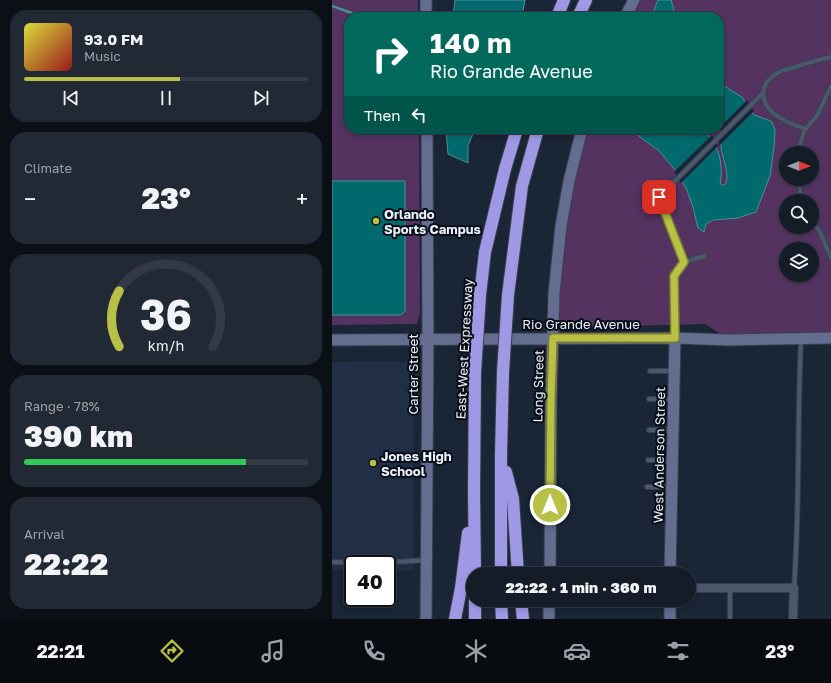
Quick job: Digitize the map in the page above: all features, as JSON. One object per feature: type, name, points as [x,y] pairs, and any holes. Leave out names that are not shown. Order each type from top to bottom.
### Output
[{"type":"highway","points":[[559,12],[564,0]]},
{"type":"highway","points":[[580,12],[586,0]]},
{"type":"highway","name":"East-West Expressway","points":[[475,567],[475,373],[480,295],[485,252],[505,169],[516,134]]},
{"type":"highway","points":[[501,567],[503,372],[508,295],[522,186],[537,134]]},
{"type":"highway","points":[[501,454],[512,499],[517,567]]},
{"type":"highway","points":[[455,619],[474,493]]},
{"type":"highway","points":[[475,607],[475,619]]},
{"type":"highway","points":[[502,607],[502,619]]},
{"type":"highway","points":[[522,607],[523,619]]},
{"type":"street","points":[[426,0],[426,12]]},
{"type":"street","points":[[628,12],[634,0]]},
{"type":"street","name":"Carter Street","points":[[426,134],[428,339],[426,619]]},
{"type":"street","name":"Long Street","points":[[550,567],[551,398],[554,293],[561,226],[569,181],[581,134]]},
{"type":"street","name":"Rio Grande Avenue","points":[[332,340],[553,338],[675,338],[728,340],[831,338]]},
{"type":"street","name":"West Anderson Street","points":[[670,567],[675,338]]},
{"type":"street","points":[[696,588],[794,588],[793,619]]},
{"type":"street","points":[[549,607],[549,619]]},
{"type":"street","points":[[670,607],[670,619]]},
{"type":"lane","points":[[806,129],[789,124],[766,106],[763,93],[765,85],[770,78],[781,71],[831,57]]},
{"type":"lane","points":[[800,146],[804,132],[817,116],[831,86]]},
{"type":"lane","points":[[724,132],[763,93]]},
{"type":"lane","points":[[824,101],[831,102]]},
{"type":"lane","points":[[684,262],[659,197],[722,134]]},
{"type":"lane","points":[[819,231],[831,258]]},
{"type":"lane","points":[[675,338],[674,276],[684,262],[704,256]]},
{"type":"lane","points":[[794,588],[797,505],[798,403],[801,339]]},
{"type":"lane","points":[[650,371],[674,371]]},
{"type":"lane","points":[[649,399],[674,399]]},
{"type":"lane","points":[[649,430],[673,430]]},
{"type":"lane","points":[[648,460],[673,461]]},
{"type":"lane","points":[[647,487],[672,487]]},
{"type":"lane","points":[[332,562],[380,563],[427,560]]},
{"type":"lane","points":[[730,588],[730,619]]},
{"type":"shaded area","name":"Orlando Sports Campus","points":[[332,0],[418,0],[418,12],[344,12],[344,134],[419,134],[420,313],[417,324],[332,325]]},
{"type":"shaded area","points":[[455,0],[525,0],[523,12],[454,12]]},
{"type":"shaded area","points":[[639,0],[831,0],[831,332],[725,336],[705,324],[629,326],[613,328],[570,328],[562,325],[559,322],[563,249],[576,176],[587,134],[724,134],[724,12],[633,12]]},
{"type":"shaded area","points":[[658,0],[671,0],[675,12],[653,12]]},
{"type":"shaded area","points":[[724,86],[742,97],[754,115],[771,121],[775,129],[770,176],[756,212],[738,218],[713,220],[706,224],[704,232],[698,228],[687,190],[677,172],[658,150],[636,134],[707,134],[718,151],[721,168],[720,183],[725,185],[727,181],[727,172],[722,151],[722,134],[724,134]]},
{"type":"shaded area","points":[[446,134],[473,134],[468,146],[468,163],[448,154]]},
{"type":"shaded area","points":[[332,181],[405,181],[405,311],[401,315],[332,315]]},
{"type":"shaded area","name":"Jones High School","points":[[413,361],[414,570],[396,570],[396,555],[344,555],[344,570],[332,570],[332,362]]},
{"type":"pier","points":[[747,100],[754,111],[719,146],[720,134],[724,134],[724,123]]},
{"type":"pier","points":[[712,135],[718,146],[681,183],[674,172]]},
{"type":"waterway","points":[[332,6],[349,12]]},
{"type":"place","name":"Orlando Sports Campus","points":[[376,221]]},
{"type":"place","name":"Jones High School","points":[[373,463]]},
{"type":"route","points":[[550,505],[553,338],[675,338],[674,276],[684,262],[659,197]]}]
